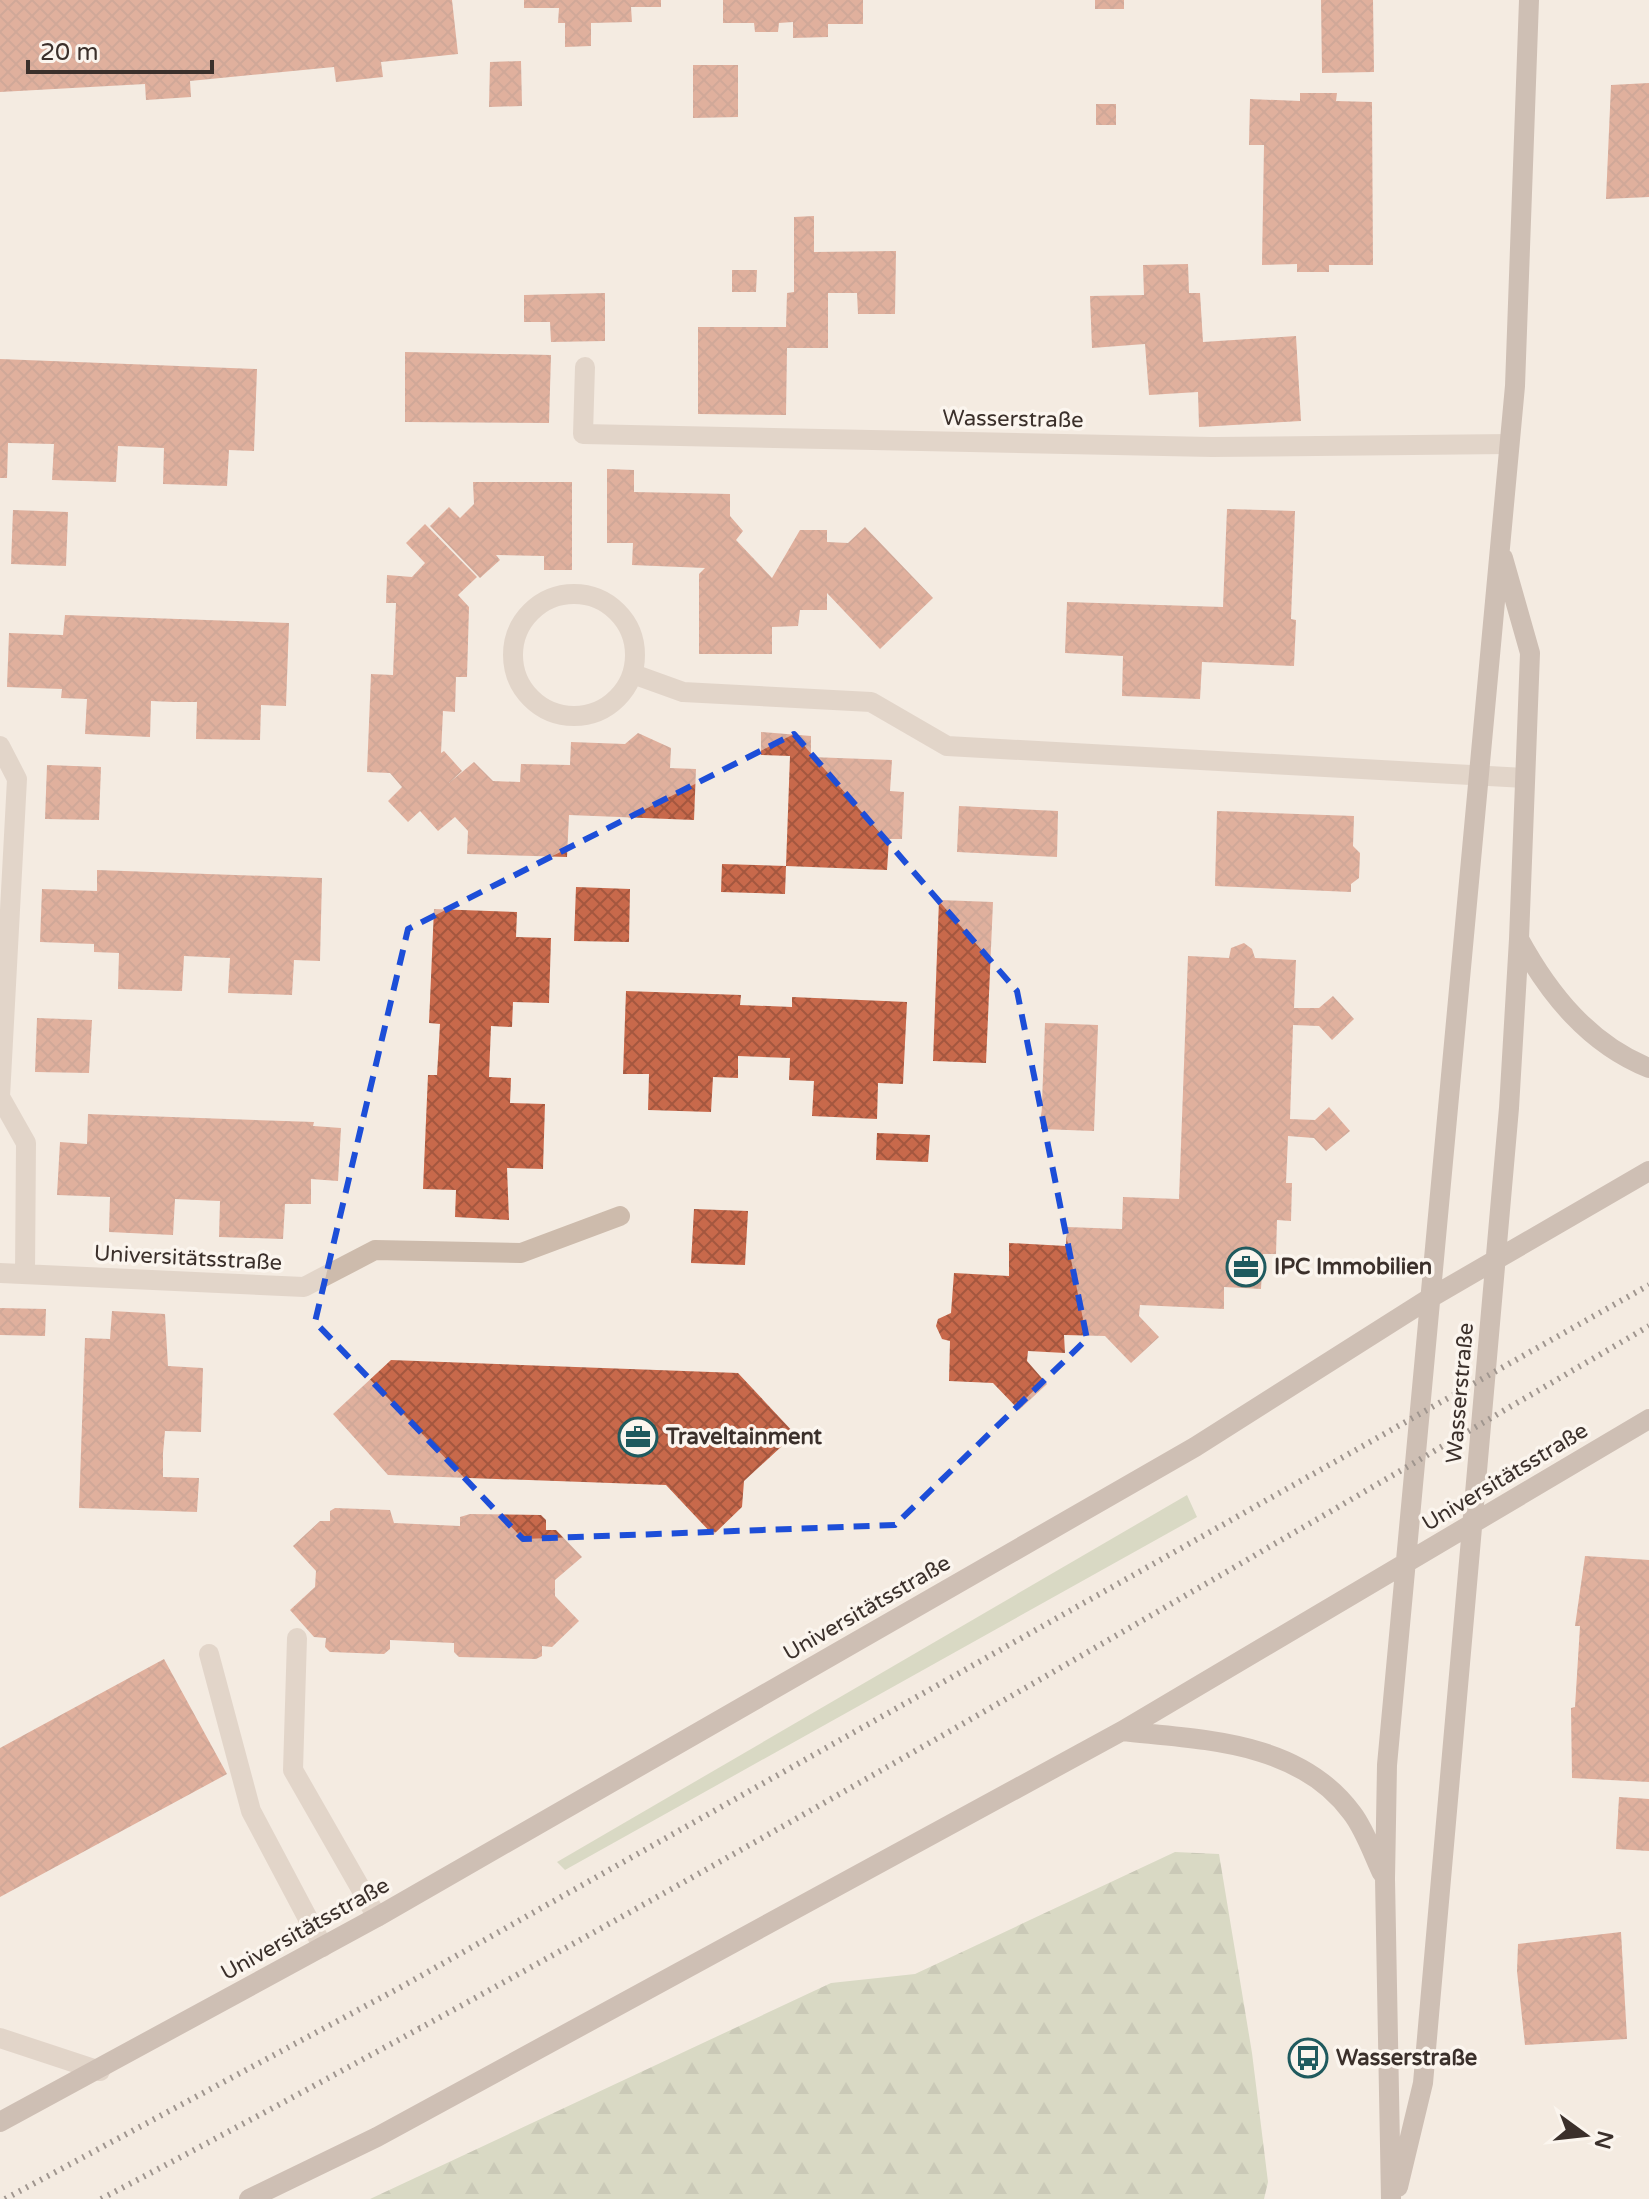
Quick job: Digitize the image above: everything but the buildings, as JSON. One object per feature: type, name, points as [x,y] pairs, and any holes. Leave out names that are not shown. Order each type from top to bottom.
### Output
[{"type":"main road","name":"Wasserstraße","points":[[1393,2199],[1385,1879],[1387,1765],[1509,444],[1523,229],[1529,0]]},
{"type":"main road","name":"Wasserstraße","points":[[1393,2199],[1423,2083],[1473,1526],[1519,939],[1530,653],[1500,548]]},
{"type":"main road","points":[[1519,939],[1543,983],[1572,1016],[1649,1068]]},
{"type":"main road","name":"Universitätsstraße","points":[[0,2122],[100,2071],[377,1917],[1195,1447],[1430,1298],[1649,1171]]},
{"type":"main road","name":"Universitätsstraße","points":[[249,2199],[377,2137],[1122,1731],[1473,1526],[1649,1419]]},
{"type":"main road","points":[[1122,1731],[1224,1742],[1262,1751],[1295,1765],[1326,1784],[1353,1814],[1385,1879]]},
{"type":"street","name":"Wasserstraße","points":[[585,367],[583,434],[1212,447],[1509,444]]},
{"type":"street","points":[[562,594],[594,596],[613,607],[631,632],[635,653],[633,674],[624,692],[597,712],[576,717],[554,714],[530,699],[518,681],[511,660],[514,638],[526,615],[542,602],[562,594]]},
{"type":"street","points":[[633,674],[683,692],[871,702],[947,746],[1525,778]]},
{"type":"street","points":[[0,746],[17,779],[0,1097],[26,1143],[25,1274]]},
{"type":"street","name":"Universitätsstraße","points":[[0,1273],[304,1287],[375,1250],[521,1253],[620,1216]]},
{"type":"street","points":[[297,1638],[293,1770],[377,1917]]},
{"type":"street","points":[[209,1654],[251,1811],[323,1947]]},
{"type":"street","points":[[0,2038],[100,2071]]},
{"type":"highlighted area","points":[[794,734],[1017,991],[1087,1339],[895,1525],[523,1539],[315,1322],[408,929]]},
{"type":"green space","points":[[1187,1495],[1197,1517],[565,1870],[557,1862]]},
{"type":"green space","points":[[1175,1852],[1219,1854],[1252,2053],[1268,2182],[1264,2199],[370,2199],[831,1983],[915,1974]]},
{"type":"railway","points":[[5,2199],[401,1987],[1649,1285]]},
{"type":"railway","points":[[101,2199],[687,1881],[1649,1326]]},
{"type":"place","name":"IPC Immobilien","points":[[1246,1267]]},
{"type":"place","name":"Traveltainment","points":[[638,1437]]},
{"type":"place","name":"Wasserstraße","points":[[1308,2058]]}]
